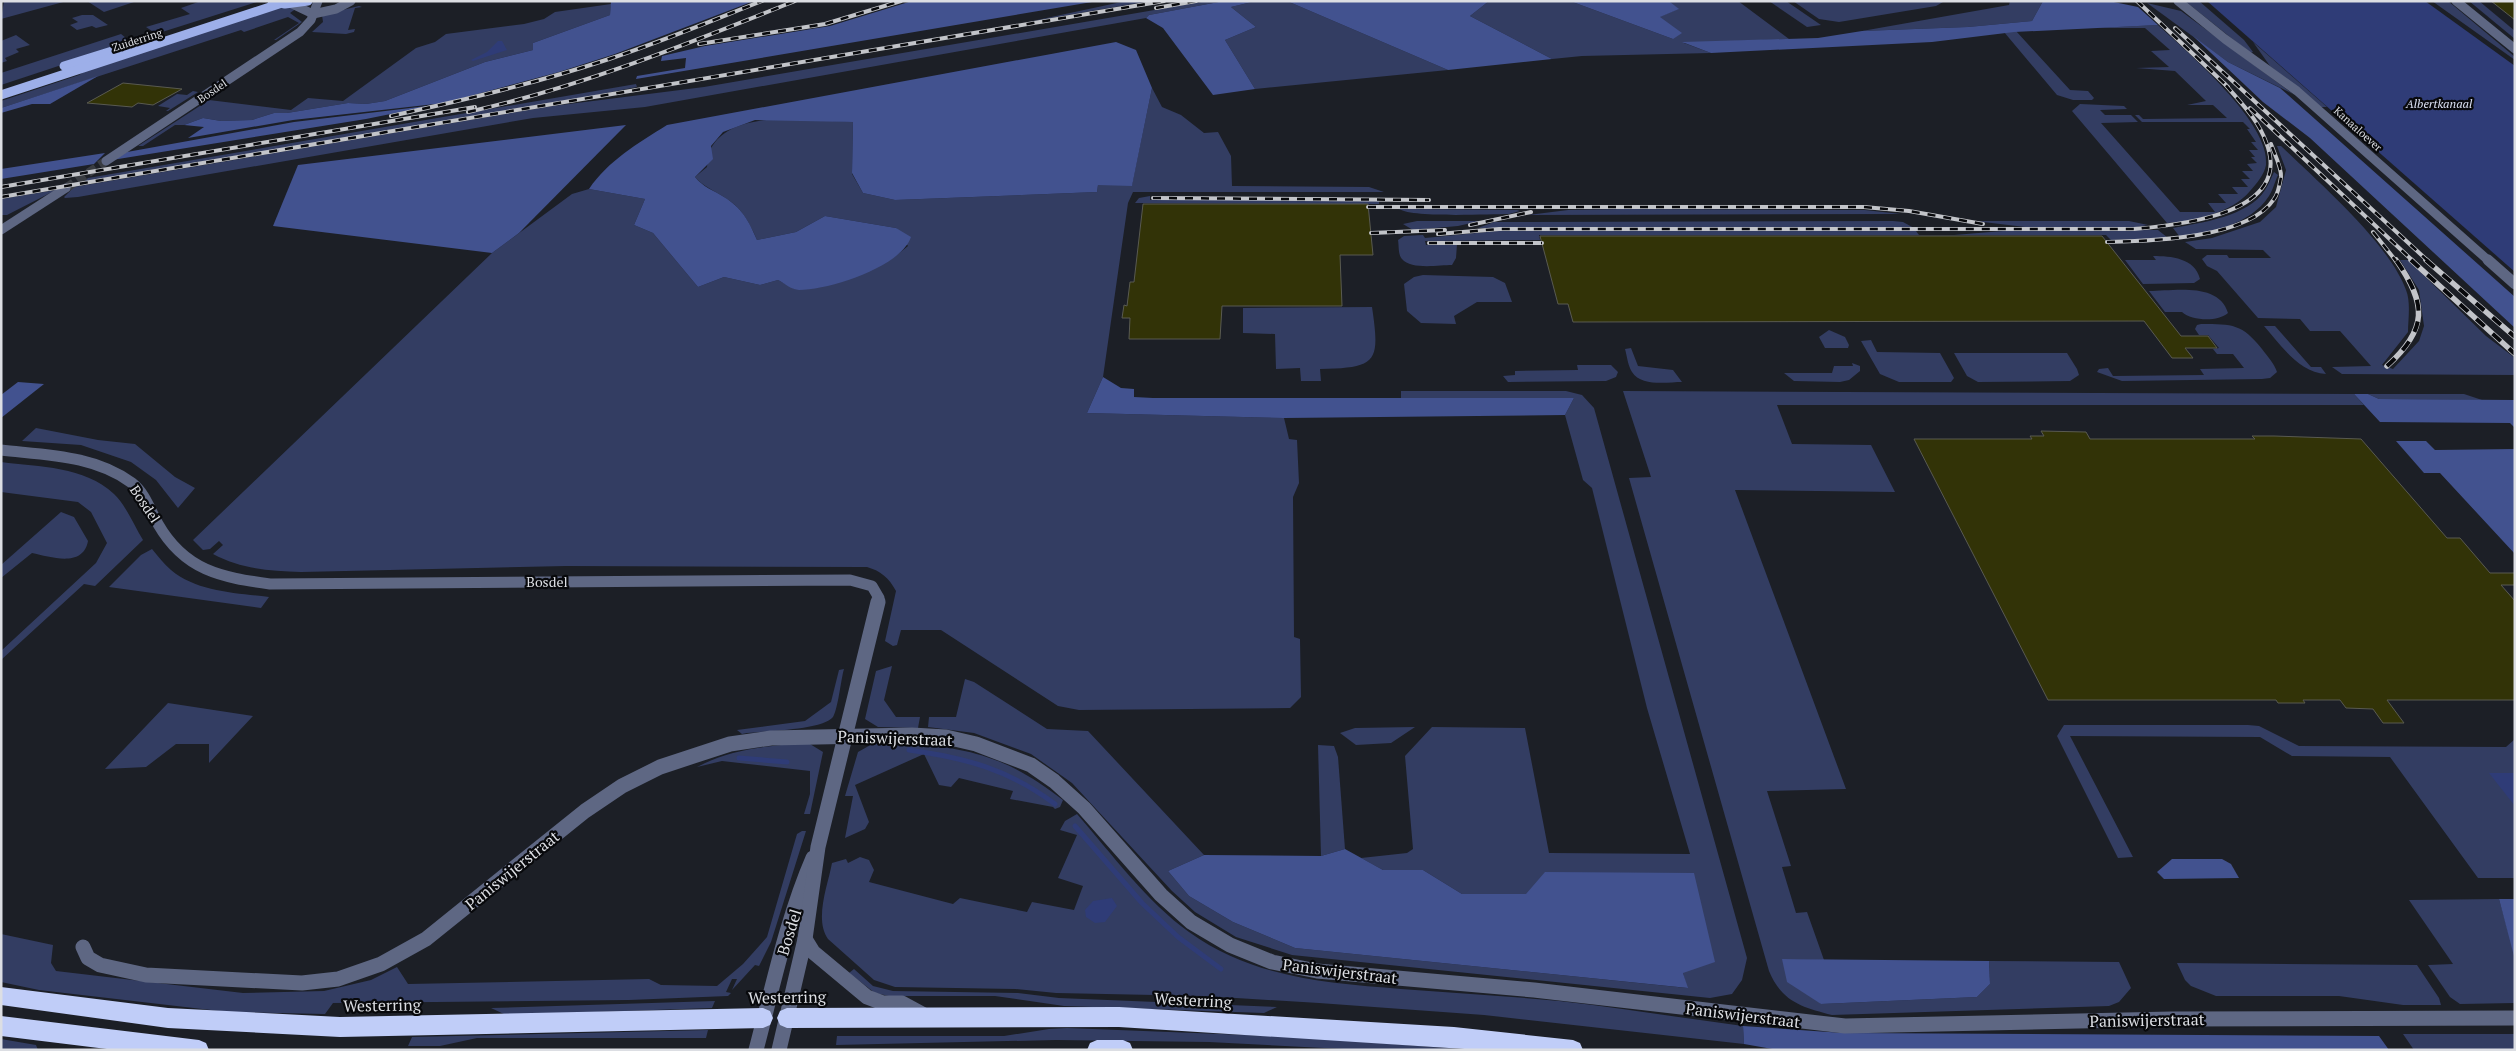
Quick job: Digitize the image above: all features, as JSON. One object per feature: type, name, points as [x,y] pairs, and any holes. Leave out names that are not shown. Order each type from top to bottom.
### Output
[{"type":"highway","name":"Westerring","points":[[1,996],[168,1018],[340,1027],[763,1018]]},
{"type":"highway","name":"Westerring","points":[[787,1018],[1128,1018],[1454,1037],[1573,1050]]},
{"type":"highway","points":[[1,1026],[199,1050]]},
{"type":"highway","points":[[1097,1050],[1123,1050]]},
{"type":"main road","name":"Zuiderring","points":[[1,87],[264,1]]},
{"type":"main road","name":"Zuiderring","points":[[1,95],[275,3],[292,4],[308,1]]},
{"type":"main road","name":"Westerring","points":[[763,1018],[787,1018]]},
{"type":"street","name":"Bosdel","points":[[106,161],[308,26],[318,1]]},
{"type":"street","points":[[292,4],[313,14],[336,9],[351,1]]},
{"type":"street","name":"Kanaaloever","points":[[2178,1],[2225,39],[2292,86],[2515,284]]},
{"type":"street","points":[[2456,1],[2515,49]]},
{"type":"street","points":[[1,230],[66,188]]},
{"type":"street","name":"Bosdel","points":[[1,450],[75,459],[110,469],[134,484],[171,544],[193,565],[221,577],[270,584],[865,582],[876,589],[879,598],[818,847],[805,939],[779,1050]]},
{"type":"street","name":"Paniswijerstraat","points":[[83,947],[88,958],[100,964],[146,975],[302,983],[338,979],[381,964],[426,938],[585,810],[622,786],[660,767],[697,753],[736,742],[772,738],[846,735],[946,737],[1000,751],[1031,765],[1054,781],[1084,808],[1161,895],[1191,922],[1230,945],[1272,962],[1317,971],[1534,990],[1845,1026],[2171,1019],[2515,1018]]},
{"type":"street","name":"Bosdel","points":[[756,1050],[763,1018],[806,874],[818,847]]},
{"type":"street","points":[[805,939],[819,958],[867,997],[883,1003],[902,1003],[928,1017]]},
{"type":"shaded area","points":[[4,1],[67,1],[1,19]]},
{"type":"shaded area","points":[[87,1],[137,1],[104,12]]},
{"type":"shaded area","points":[[201,1],[260,1],[159,33],[155,33],[146,27],[190,14],[181,8]]},
{"type":"shaded area","points":[[611,1],[754,1],[615,54],[559,72],[444,103],[293,120],[188,138],[204,127],[184,125],[203,118],[221,121],[252,120],[274,113],[287,113],[348,103],[366,104],[385,101],[485,62],[533,50],[533,43],[610,15]]},
{"type":"shaded area","points":[[912,1],[1098,1],[636,79],[637,76],[685,68],[686,58],[661,61],[662,56],[705,46],[830,26]]},
{"type":"shaded area","points":[[1126,1],[1150,1],[1028,22]]},
{"type":"shaded area","points":[[1207,1],[1224,1],[1149,15],[1146,18],[645,107],[533,118],[78,197],[64,197],[74,187],[553,106],[704,87]]},
{"type":"shaded area","points":[[1224,1],[1256,1],[1231,7],[1256,27],[1225,40],[1255,89],[1213,95],[1163,28],[1146,18],[1149,15]]},
{"type":"shaded area","points":[[1256,1],[1287,1],[1448,70],[1255,89],[1225,40],[1256,27],[1231,7]]},
{"type":"shaded area","points":[[1287,1],[1489,1],[1470,16],[1552,59],[1448,70]]},
{"type":"shaded area","points":[[1489,1],[1570,1],[1673,39],[1659,17],[1678,9],[1669,1],[1738,1],[1789,39],[1684,43],[1711,53],[1582,56],[1552,59],[1470,16]]},
{"type":"shaded area","points":[[1570,1],[1669,1],[1679,9],[1660,17],[1682,33],[1673,39]]},
{"type":"shaded area","points":[[1769,1],[1786,1],[1821,25],[1807,27]]},
{"type":"shaded area","points":[[1793,1],[1943,2],[1936,6],[1839,22],[1819,19]]},
{"type":"shaded area","points":[[2010,1],[2043,1],[2032,21],[1968,27],[1862,31],[2009,5]]},
{"type":"shaded area","points":[[2043,1],[2109,1],[2138,7],[2158,25],[2014,32],[1932,42],[1711,53],[1682,42],[1818,38],[1862,31],[1968,27],[2032,21]]},
{"type":"shaded area","points":[[2185,1],[2199,1],[2244,40],[2253,52],[2250,53]]},
{"type":"shaded area","points":[[2432,1],[2448,1],[2515,57],[2515,60]]},
{"type":"shaded area","points":[[2469,1],[2479,1],[2515,31],[2515,39]]},
{"type":"shaded area","points":[[2147,3],[2181,11],[2293,94],[2228,62]]},
{"type":"shaded area","points":[[611,4],[610,15],[533,43],[533,50],[485,62],[385,101],[366,104],[348,103],[287,113],[274,113],[252,120],[221,121],[203,118],[184,125],[175,125],[143,146],[138,146],[209,100],[291,110],[308,98],[343,101],[416,48],[435,42],[446,34],[524,24],[544,19],[555,12]]},
{"type":"shaded area","points":[[280,6],[297,8],[290,13],[302,22],[276,40],[274,40],[299,23],[288,17],[244,32],[241,30],[1,108],[1,101],[79,75],[89,69]]},
{"type":"shaded area","points":[[359,6],[362,7],[355,8],[348,30],[355,29],[354,32],[346,34],[312,32],[323,22],[322,15]]},
{"type":"shaded area","points":[[82,15],[93,15],[108,25],[96,28],[92,26],[77,30],[70,25],[78,22],[72,18]]},
{"type":"shaded area","points":[[2158,25],[2225,89],[2242,109],[2264,148],[2266,165],[2262,176],[2255,185],[2242,199],[2233,205],[2212,215],[2167,223],[2072,111],[2080,104],[2124,106],[2127,109],[2100,110],[2105,115],[2131,115],[2138,122],[2101,123],[2180,212],[2215,212],[2208,203],[2226,203],[2218,194],[2238,194],[2232,187],[2248,187],[2241,179],[2250,179],[2242,171],[2253,171],[2247,164],[2257,163],[2251,157],[2255,157],[2249,150],[2258,150],[2251,142],[2256,142],[2247,129],[2250,129],[2243,122],[2142,122],[2135,115],[2139,115],[2143,119],[2227,118],[2213,105],[2187,105],[2206,101],[2175,71],[2136,68],[2169,67],[2151,51],[2170,50],[2145,28],[2093,28]]},
{"type":"shaded area","points":[[2016,31],[2070,90],[2088,91],[2094,98],[2092,100],[2073,100],[2057,95],[2004,32]]},
{"type":"shaded area","points":[[121,34],[131,42],[1,85],[1,73]]},
{"type":"shaded area","points":[[16,35],[30,45],[16,49],[19,52],[5,58],[7,61],[1,63],[1,41]]},
{"type":"shaded area","points":[[2193,36],[2228,62],[2280,88],[2515,297],[2515,328],[2310,138],[2263,102]]},
{"type":"shaded area","points":[[1116,42],[1136,50],[1152,88],[1132,186],[1098,185],[1097,192],[895,200],[863,193],[852,173],[853,122],[755,120],[723,132],[711,146],[713,159],[695,177],[740,210],[748,221],[757,240],[796,232],[825,216],[896,228],[911,237],[905,248],[894,258],[879,267],[862,275],[828,286],[796,290],[778,280],[760,285],[724,277],[698,287],[653,233],[634,225],[645,199],[589,189],[614,161],[667,125]]},
{"type":"shaded area","points":[[2253,42],[2327,107],[2321,107],[2270,66]]},
{"type":"shaded area","points":[[98,76],[50,104],[32,104],[1,113],[1,108]]},
{"type":"shaded area","points":[[636,84],[637,87],[591,96],[83,182],[88,178]]},
{"type":"shaded area","points":[[1152,88],[1162,107],[1181,115],[1204,133],[1218,132],[1231,156],[1232,186],[1369,187],[1384,192],[1133,192],[1128,203],[1103,377],[1087,413],[1284,418],[1289,439],[1297,440],[1299,483],[1293,497],[1294,637],[1300,639],[1301,697],[1290,708],[1079,710],[1058,706],[941,630],[901,630],[897,645],[893,646],[885,641],[896,591],[884,576],[867,567],[566,566],[289,572],[266,570],[234,563],[213,554],[223,545],[219,541],[210,549],[203,550],[193,540],[492,253],[572,194],[589,189],[645,199],[634,225],[653,233],[698,287],[724,277],[760,285],[778,280],[797,290],[869,270],[896,256],[908,246],[896,228],[825,216],[796,232],[757,240],[748,221],[740,210],[695,177],[707,167],[713,145],[725,133],[758,121],[777,119],[853,122],[852,174],[863,193],[895,200],[1097,192],[1098,185],[1132,185]]},
{"type":"shaded area","points":[[193,91],[198,92],[168,111],[166,111],[170,108],[158,106],[177,94],[187,95]]},
{"type":"shaded area","points":[[435,105],[366,119],[112,160],[127,152],[294,122]]},
{"type":"shaded area","points":[[626,125],[519,233],[492,253],[273,226],[298,165]]},
{"type":"shaded area","points":[[2277,146],[2281,146],[2314,177],[2369,233],[2397,272],[2406,290],[2409,305],[2408,332],[2382,365],[2393,369],[2419,341],[2424,326],[2419,290],[2400,260],[2408,260],[2486,336],[2515,358],[2515,375],[2342,374],[2332,367],[2371,366],[2340,331],[2310,331],[2300,319],[2258,318],[2217,271],[2207,266],[2202,259],[2207,255],[2227,255],[2229,258],[2271,258],[2263,250],[2196,249],[2185,242],[2212,238],[2260,222],[2276,207],[2286,170]]},
{"type":"shaded area","points":[[105,153],[94,164],[1,179],[1,169]]},
{"type":"shaded area","points":[[2274,172],[2278,175],[2272,191],[2261,206],[2252,214],[2229,225],[2205,233],[2180,237],[2173,228],[2224,217],[2248,206],[2258,199],[2265,190]]},
{"type":"shaded area","points":[[56,190],[7,215],[1,215],[1,199]]},
{"type":"shaded area","points":[[1150,196],[1150,200],[1379,199],[1379,204],[1135,203],[1139,198]]},
{"type":"shaded area","points":[[1399,209],[1520,211],[1509,214],[1451,215],[1419,214]]},
{"type":"shaded area","points":[[1568,210],[1865,210],[1901,214],[1528,215]]},
{"type":"shaded area","points":[[1417,221],[1480,221],[1458,226],[1413,230],[1403,224]]},
{"type":"shaded area","points":[[1975,221],[2129,221],[2148,225],[2137,227],[2025,227]]},
{"type":"shaded area","points":[[1494,222],[1903,222],[1914,228],[1478,228]]},
{"type":"shaded area","points":[[2158,230],[2168,238],[2111,240],[2106,235],[1954,235],[2003,231]]},
{"type":"shaded area","points":[[1497,231],[1916,231],[1919,235],[1539,235],[1540,240],[1425,241],[1426,245],[1457,244],[1456,258],[1452,265],[1433,266],[1412,265],[1402,259],[1399,253],[1398,240],[1404,236],[1423,235],[1425,238]]},
{"type":"shaded area","points":[[2153,256],[2174,258],[2188,262],[2197,272],[2200,279],[2194,283],[2143,284],[2125,260],[2156,260]]},
{"type":"shaded area","points":[[1423,275],[1493,277],[1505,283],[1512,302],[1477,302],[1454,316],[1456,324],[1421,323],[1407,311],[1404,284],[1414,277]]},
{"type":"shaded area","points":[[2194,290],[2206,292],[2215,296],[2223,303],[2228,313],[2218,318],[2198,319],[2182,312],[2165,312],[2149,291]]},
{"type":"shaded area","points":[[1372,307],[1375,340],[1371,358],[1354,367],[1320,369],[1321,381],[1301,381],[1300,368],[1276,369],[1275,334],[1243,333],[1243,308]]},
{"type":"shaded area","points":[[2197,325],[2229,325],[2242,330],[2262,349],[2273,363],[2277,372],[2270,378],[2262,379],[2122,381],[2097,372],[2099,369],[2108,368],[2113,376],[2204,375],[2200,369],[2244,368],[2233,354],[2217,354],[2213,349],[2219,348],[2208,335],[2199,335],[2195,329]]},
{"type":"shaded area","points":[[2264,326],[2275,326],[2311,367],[2321,367],[2326,374],[2316,372],[2299,363]]},
{"type":"shaded area","points":[[1829,330],[1845,337],[1849,345],[1848,348],[1825,348],[1819,337]]},
{"type":"shaded area","points":[[1871,340],[1877,352],[1940,353],[1954,378],[1951,382],[1899,382],[1880,374],[1861,341]]},
{"type":"shaded area","points":[[1631,348],[1638,366],[1673,370],[1682,382],[1655,383],[1636,377],[1630,367],[1625,349]]},
{"type":"shaded area","points":[[1954,353],[2067,353],[2079,375],[2070,381],[1978,382],[1967,376]]},
{"type":"shaded area","points":[[1852,363],[1860,366],[1860,371],[1849,380],[1840,382],[1794,381],[1784,373],[1832,373],[1834,366],[1853,366]]},
{"type":"shaded area","points":[[1577,365],[1611,365],[1618,372],[1616,377],[1606,381],[1508,382],[1503,376],[1515,375],[1515,371],[1578,370]]},
{"type":"shaded area","points":[[1103,377],[1121,388],[1134,389],[1134,397],[1153,398],[1574,398],[1565,415],[1284,418],[1087,413]]},
{"type":"shaded area","points":[[18,382],[44,384],[1,418],[1,395]]},
{"type":"shaded area","points":[[1401,391],[1566,391],[1582,395],[1594,408],[1747,958],[1742,980],[1732,994],[1710,998],[1292,955],[1236,937],[1195,912],[1172,891],[1072,783],[1031,754],[974,733],[928,727],[929,717],[956,717],[965,679],[974,682],[1047,729],[1088,731],[1204,855],[1168,871],[1189,896],[1233,922],[1295,948],[1687,988],[1683,973],[1526,894],[1462,894],[1423,870],[1383,870],[1361,858],[1407,853],[1413,849],[1405,756],[1432,727],[1525,728],[1549,853],[1690,854],[1647,708],[1592,488],[1583,480],[1565,415],[1574,398],[1401,398]]},
{"type":"shaded area","points":[[1623,391],[2354,394],[2364,405],[1777,405],[1792,444],[1871,445],[1895,492],[1735,490],[1846,789],[1767,791],[1791,866],[1782,867],[1796,913],[1807,912],[1824,960],[1782,959],[1821,1004],[1977,997],[1990,984],[1989,961],[2119,962],[2131,988],[2119,1002],[2109,1006],[1832,1015],[1802,1006],[1780,990],[1769,971],[1629,478],[1651,477]]},
{"type":"shaded area","points":[[2354,394],[2368,394],[2379,399],[2515,400],[2515,428],[2510,423],[2380,422]]},
{"type":"shaded area","points":[[2368,394],[2464,394],[2482,400],[2379,399]]},
{"type":"shaded area","points":[[36,428],[98,440],[135,444],[175,477],[195,488],[178,508],[156,480],[131,462],[81,445],[22,441]]},
{"type":"shaded area","points":[[2396,441],[2426,441],[2435,450],[2515,449],[2515,554],[2440,473],[2424,473]]},
{"type":"shaded area","points":[[1,462],[61,469],[89,478],[102,485],[114,494],[122,504],[143,540],[95,586],[84,584],[1,660],[1,651],[96,563],[107,543],[91,512],[78,502],[1,492]]},
{"type":"shaded area","points":[[61,512],[74,517],[88,541],[80,555],[65,559],[32,553],[1,578],[1,565]]},
{"type":"shaded area","points":[[152,549],[171,570],[193,583],[218,590],[269,597],[261,608],[109,587],[141,555]]},
{"type":"shaded area","points":[[892,666],[884,700],[896,717],[920,717],[918,728],[878,727],[865,719],[876,671]]},
{"type":"shaded area","points":[[844,669],[835,713],[827,721],[806,727],[742,734],[737,730],[805,721],[831,702],[839,670]]},
{"type":"shaded area","points":[[168,703],[253,716],[209,763],[209,744],[176,744],[146,767],[105,769]]},
{"type":"shaded area","points":[[2064,725],[2248,725],[2259,726],[2299,746],[2506,747],[2515,739],[2515,878],[2478,878],[2390,757],[2292,756],[2260,737],[2070,736],[2133,857],[2118,858],[2057,736]]},
{"type":"shaded area","points":[[1415,727],[1391,743],[1356,745],[1340,733],[1355,728]]},
{"type":"shaded area","points":[[901,742],[948,748],[987,757],[1024,773],[1063,800],[1060,807],[1055,809],[1053,807],[1010,799],[1013,791],[959,778],[951,787],[939,785],[924,754],[855,785],[869,822],[865,829],[845,838],[853,796],[845,796],[858,752],[874,743]]},
{"type":"shaded area","points":[[791,744],[810,744],[823,752],[810,814],[804,814],[810,794],[810,771],[722,761],[697,767],[720,757],[743,751]]},
{"type":"shaded area","points":[[1318,745],[1334,746],[1338,757],[1345,849],[1321,856]]},
{"type":"shaded area","points":[[1077,814],[1144,892],[1174,920],[1213,947],[1264,969],[1291,976],[1345,984],[1559,1001],[1743,1026],[1744,1044],[1484,1015],[1319,1003],[1204,996],[895,987],[874,980],[828,939],[824,931],[822,922],[823,902],[832,863],[846,859],[848,863],[860,857],[869,860],[874,870],[869,882],[953,904],[960,898],[1027,912],[1032,902],[1074,910],[1083,886],[1058,878],[1077,835],[1060,830],[1065,821]]},
{"type":"shaded area","points":[[806,831],[771,942],[759,966],[755,965],[732,990],[737,979],[732,979],[726,992],[731,993],[728,996],[629,1000],[333,1003],[325,1014],[228,1012],[39,990],[1,982],[1,934],[53,945],[51,963],[56,971],[243,993],[324,991],[371,980],[397,967],[408,984],[649,979],[661,985],[717,986],[743,964],[767,937],[797,834]]},
{"type":"shaded area","points":[[1345,849],[1383,870],[1423,870],[1462,894],[1526,894],[1545,872],[1694,873],[1715,962],[1683,973],[1688,988],[1295,948],[1233,922],[1189,896],[1168,871],[1204,855],[1321,856]]},
{"type":"shaded area","points":[[2172,859],[2222,859],[2231,864],[2239,878],[2164,879],[2157,872]]},
{"type":"shaded area","points":[[2499,899],[2515,956],[2515,1003],[2460,1004],[2450,997],[2428,965],[2453,964],[2409,900]]},
{"type":"shaded area","points":[[2499,899],[2515,899],[2515,956],[2514,956]]},
{"type":"shaded area","points":[[1782,959],[1989,961],[1990,984],[1977,997],[1821,1004],[1787,982]]},
{"type":"shaded area","points":[[2177,963],[2417,965],[2439,998],[2441,1005],[2403,1005],[2339,996],[2216,996],[2191,986],[2185,980]]},
{"type":"shaded area","points":[[854,969],[873,986],[893,991],[1018,993],[1059,998],[1277,1007],[1264,1013],[1064,1006],[995,996],[889,996],[875,993],[849,973]]},
{"type":"shaded area","points":[[715,1001],[712,1008],[506,1015],[491,1008]]},
{"type":"shaded area","points":[[1743,1026],[1843,1033],[2379,1036],[2389,1050],[1778,1050],[1744,1044]]},
{"type":"shaded area","points":[[1067,1028],[1300,1037],[1472,1050],[1363,1050],[1209,1042],[1056,1040],[836,1045],[837,1036],[1004,1036]]},
{"type":"shaded area","points":[[708,1030],[706,1038],[477,1038],[440,1046],[408,1046],[412,1037]]},
{"type":"shaded area","points":[[2403,1034],[2515,1034],[2515,1050],[2414,1050]]},
{"type":"shaded area","points":[[1,1039],[36,1045],[38,1050],[1,1050]]},
{"type":"water","name":"Albertkanaal","points":[[2207,1],[2425,1],[2515,66],[2515,272]]},
{"type":"water","points":[[498,41],[502,41],[507,50],[471,60],[487,52]]},
{"type":"water","points":[[2489,773],[2515,773],[2515,806]]},
{"type":"water","points":[[1112,898],[1117,906],[1105,922],[1095,923],[1086,917],[1085,910],[1093,901]]},
{"type":"building","points":[[2491,1],[2515,1],[2515,20]]},
{"type":"building","points":[[123,83],[182,89],[153,105],[138,103],[132,107],[87,103]]},
{"type":"building","points":[[1143,204],[1368,204],[1373,255],[1340,255],[1342,306],[1222,306],[1220,339],[1129,339],[1130,318],[1122,318],[1124,305],[1127,306],[1130,282],[1134,282]]},
{"type":"building","points":[[1540,236],[2102,236],[2181,336],[2208,336],[2217,348],[2185,348],[2193,358],[2172,358],[2144,321],[1573,322],[1568,304],[1558,304]]},
{"type":"building","points":[[2041,431],[2086,432],[2090,439],[2255,439],[2252,436],[2274,436],[2361,439],[2447,538],[2460,538],[2490,573],[2515,573],[2515,585],[2501,585],[2515,601],[2515,700],[2387,700],[2404,723],[2383,723],[2373,709],[2346,708],[2340,700],[2303,700],[2305,703],[2278,703],[2276,700],[2048,700],[1914,439],[2032,439],[2030,436],[2044,436]]},
{"type":"waterway","points":[[909,750],[968,761],[986,767],[1020,782],[1055,804]]},
{"type":"waterway","points":[[739,758],[787,762]]},
{"type":"waterway","points":[[1075,826],[1142,903],[1178,937],[1221,969]]},
{"type":"tunnel","points":[[66,188],[106,161]]},
{"type":"railway","points":[[391,116],[446,104],[582,68],[648,46],[762,1]]},
{"type":"railway","points":[[468,112],[510,102],[593,77],[795,1]]},
{"type":"railway","points":[[699,44],[825,24],[901,1]]},
{"type":"railway","points":[[1,197],[1164,1]]},
{"type":"railway","points":[[1156,8],[1196,1]]},
{"type":"railway","points":[[2137,1],[2225,84]]},
{"type":"railway","points":[[2175,28],[2428,261]]},
{"type":"railway","points":[[1438,234],[1499,229],[2134,229],[2178,224],[2204,219],[2228,211],[2249,200],[2264,185],[2271,166],[2263,134],[2248,111],[2225,84]]},
{"type":"railway","points":[[2225,84],[2228,87]]},
{"type":"railway","points":[[1,187],[475,107]]},
{"type":"railway","points":[[2250,108],[2413,261]]},
{"type":"railway","points":[[2107,242],[2172,239],[2197,235],[2221,230],[2243,222],[2261,212],[2274,199],[2281,177],[2279,165],[2271,144]]},
{"type":"railway","points":[[1153,198],[1429,200]]},
{"type":"railway","points":[[1368,207],[1864,207],[1909,211],[1983,224]]},
{"type":"railway","points":[[1470,225],[1531,212]]},
{"type":"railway","points":[[1371,233],[1445,230]]},
{"type":"railway","points":[[2373,232],[2396,261]]},
{"type":"railway","points":[[1429,243],[1542,243]]},
{"type":"railway","points":[[2387,366],[2410,340],[2416,328],[2418,316],[2418,303],[2413,290],[2396,260]]},
{"type":"railway","points":[[2411,260],[2515,354]]},
{"type":"railway","points":[[2426,260],[2515,337]]}]
